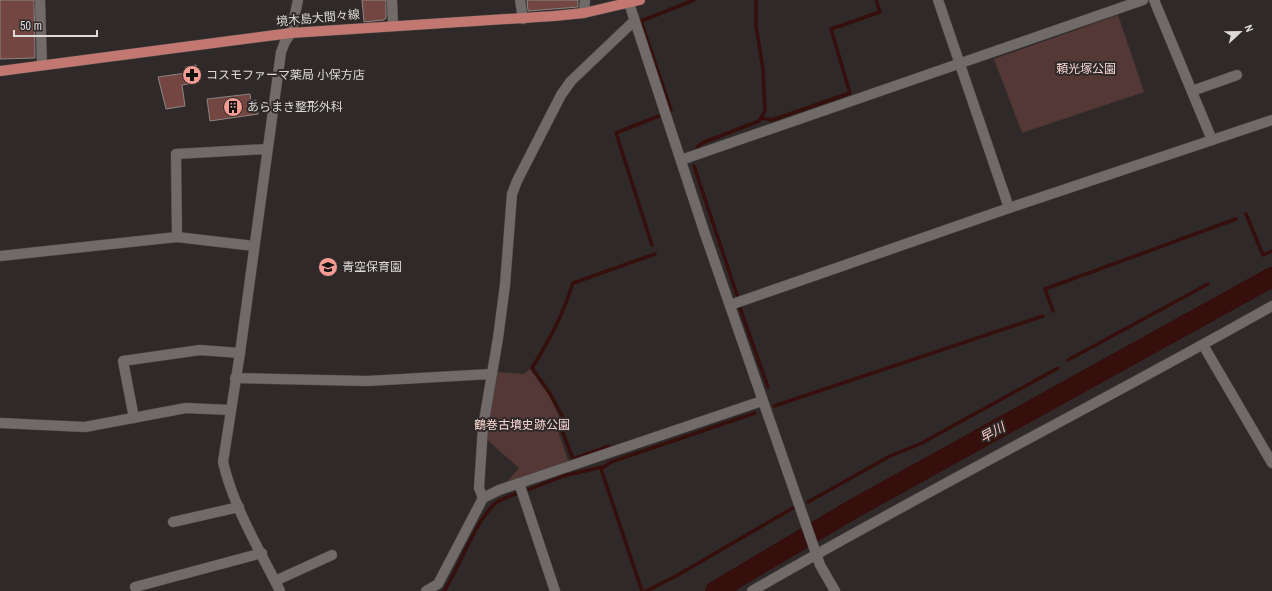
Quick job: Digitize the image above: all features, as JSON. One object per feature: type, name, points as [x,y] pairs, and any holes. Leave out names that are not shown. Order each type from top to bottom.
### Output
[{"type":"main road","name":"境木島大間々線","points":[[0,71],[291,33],[584,13],[640,0]]},
{"type":"street","points":[[40,0],[42,65]]},
{"type":"street","points":[[280,591],[239,507],[226,477],[223,462],[240,353],[281,52],[291,33],[298,0]]},
{"type":"street","points":[[392,0],[393,25]]},
{"type":"street","points":[[520,0],[523,18]]},
{"type":"street","points":[[584,0],[584,13]]},
{"type":"street","points":[[938,0],[1009,208]]},
{"type":"street","points":[[681,160],[1143,0]]},
{"type":"street","points":[[1154,0],[1212,140]]},
{"type":"street","points":[[628,4],[762,401],[816,551],[835,591]]},
{"type":"street","points":[[483,498],[479,488],[482,435],[505,286],[512,194],[516,181],[561,95],[571,81],[634,22]]},
{"type":"street","points":[[1192,91],[1237,75]]},
{"type":"street","points":[[730,304],[1009,208],[1272,120]]},
{"type":"street","points":[[177,237],[176,154],[267,149]]},
{"type":"street","points":[[0,256],[177,237],[254,246]]},
{"type":"street","points":[[752,591],[816,551],[1203,345],[1272,306]]},
{"type":"street","points":[[1203,345],[1272,463]]},
{"type":"street","points":[[134,418],[122,361],[200,350],[240,353]]},
{"type":"street","points":[[235,378],[367,381],[491,374]]},
{"type":"street","points":[[426,591],[438,584],[483,498],[519,483],[762,401]]},
{"type":"street","points":[[0,423],[85,427],[186,408],[230,410]]},
{"type":"street","points":[[519,483],[555,591]]},
{"type":"street","points":[[173,522],[239,507]]},
{"type":"street","points":[[135,587],[262,553]]},
{"type":"street","points":[[275,581],[332,555]]},
{"type":"green space","name":"頼光塚公園","points":[[1118,15],[1144,92],[1022,133],[994,59]]},
{"type":"green space","name":"鶴巻古墳史跡公園","points":[[530,369],[548,394],[560,418],[556,425],[569,463],[505,484],[519,468],[486,439],[497,372],[524,374]]},
{"type":"building","points":[[0,0],[34,0],[35,58],[0,59]]},
{"type":"building","points":[[362,0],[386,0],[386,18],[384,20],[364,22]]},
{"type":"building","points":[[527,0],[578,0],[578,7],[528,11]]},
{"type":"building","points":[[196,65],[199,82],[182,85],[185,106],[166,109],[158,77],[186,73],[186,67]]},
{"type":"building","name":"あらまき整形外科","points":[[250,94],[251,101],[256,100],[258,114],[210,121],[207,99]]},
{"type":"waterway","points":[[671,110],[641,21],[694,0]]},
{"type":"waterway","points":[[697,147],[702,143],[759,121],[765,111],[763,69],[756,26],[756,0]]},
{"type":"waterway","points":[[761,118],[772,120],[850,93],[831,29],[880,12],[876,0]]},
{"type":"waterway","points":[[652,245],[616,133],[659,116]]},
{"type":"waterway","points":[[694,166],[737,295]]},
{"type":"waterway","points":[[1246,214],[1263,255],[1272,251]]},
{"type":"waterway","points":[[1053,311],[1045,289],[1236,219]]},
{"type":"waterway","points":[[609,446],[573,459],[560,425],[563,418],[551,395],[532,368],[556,327],[573,283],[655,254]]},
{"type":"waterway","name":"早川","points":[[715,591],[853,509],[1272,277]]},
{"type":"waterway","points":[[1068,360],[1208,284]]},
{"type":"waterway","points":[[740,308],[768,387]]},
{"type":"waterway","points":[[774,406],[1043,316]]},
{"type":"waterway","points":[[808,502],[890,456],[920,444],[1058,368]]},
{"type":"waterway","points":[[642,591],[601,469],[611,462],[755,413]]},
{"type":"waterway","points":[[528,490],[563,476],[602,467]]},
{"type":"waterway","points":[[444,591],[476,529],[491,507],[499,501],[516,494]]},
{"type":"waterway","points":[[646,591],[676,576],[793,508]]},
{"type":"place","name":"コスモファーマ薬局 小保方店","points":[[192,75]]},
{"type":"place","name":"あらまき整形外科","points":[[233,107]]},
{"type":"place","name":"青空保育園","points":[[328,267]]}]
